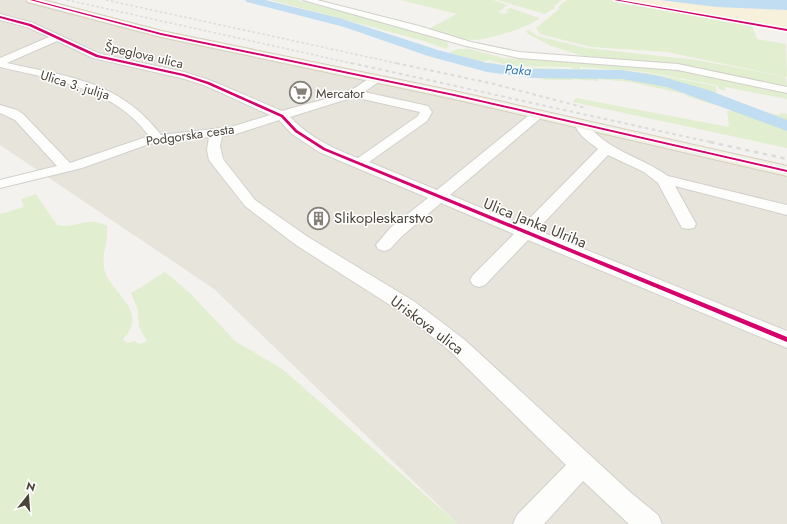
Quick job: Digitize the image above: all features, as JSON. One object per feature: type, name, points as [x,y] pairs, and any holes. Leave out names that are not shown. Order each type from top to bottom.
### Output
[{"type":"main road","points":[[32,0],[161,34],[538,114],[787,171]]},
{"type":"street","points":[[306,0],[416,28],[469,44],[519,55],[678,67],[787,90]]},
{"type":"street","name":"Špeglova ulica","points":[[0,17],[58,37],[97,56],[194,78],[282,116]]},
{"type":"street","points":[[0,25],[11,20]]},
{"type":"street","points":[[0,63],[58,37]]},
{"type":"street","name":"Ulica 3. julija","points":[[0,63],[86,86],[113,96],[139,114],[157,138]]},
{"type":"street","name":"Podgorska cesta","points":[[0,184],[66,167],[157,138],[217,133],[282,116],[353,93],[366,87],[376,79]]},
{"type":"street","points":[[353,93],[424,109],[427,114],[358,164]]},
{"type":"street","points":[[0,109],[13,113],[18,117],[66,167]]},
{"type":"street","points":[[384,245],[396,232],[538,114]]},
{"type":"street","name":"Ulica Janka Ulriha","points":[[282,116],[308,140],[358,164],[787,340]]},
{"type":"street","points":[[581,124],[582,128],[588,135],[606,149],[649,169],[664,180],[688,224]]},
{"type":"street","name":"Uriskova ulica","points":[[217,133],[213,144],[213,151],[216,160],[250,203],[302,241],[408,307],[446,336],[582,465],[621,501],[649,524]]},
{"type":"street","points":[[479,280],[606,149]]},
{"type":"street","points":[[664,180],[687,184],[787,210]]},
{"type":"street","points":[[526,524],[582,465]]},
{"type":"shaded area","points":[[0,0],[22,0],[787,176],[787,524],[458,524],[214,289],[0,145]]},
{"type":"green space","points":[[271,0],[297,0],[427,34],[446,41],[449,46],[446,49],[424,41]]},
{"type":"green space","points":[[400,0],[493,0],[508,5],[498,12],[504,14],[509,12],[505,10],[511,8],[539,18],[535,22],[507,33],[471,40],[428,29],[457,14]]},
{"type":"green space","points":[[497,0],[562,0],[554,6],[555,8],[545,14]]},
{"type":"green space","points":[[567,0],[610,0],[751,23],[757,39],[786,44],[787,77],[667,52],[591,47],[540,34],[536,28],[559,9],[558,7]]},
{"type":"green space","points":[[529,30],[537,36],[586,48],[697,60],[786,77],[787,87],[689,67],[583,56],[551,46],[528,34],[526,31]]},
{"type":"green space","points":[[457,49],[469,49],[503,58],[682,70],[787,92],[787,99],[725,87],[725,91],[719,89],[716,85],[646,72],[580,67],[580,71],[575,71],[571,67],[511,66],[489,60],[482,62],[449,53]]},
{"type":"green space","points":[[447,53],[486,65],[490,62],[510,67],[569,69],[573,72],[540,72],[491,67],[444,54]]},
{"type":"green space","points":[[583,69],[647,73],[716,86],[717,96],[701,89],[668,80],[634,74],[583,73]]},
{"type":"green space","points":[[524,75],[601,77],[642,80],[683,89],[703,95],[723,104],[714,105],[685,94],[630,82],[598,79],[598,81],[573,79],[547,80]]},
{"type":"green space","points":[[576,98],[729,127],[727,111],[735,110],[787,129],[787,148],[573,102]]},
{"type":"green space","points":[[746,109],[779,115],[781,113],[787,114],[787,124]]},
{"type":"green space","points":[[36,194],[57,225],[70,226],[94,222],[107,226],[107,238],[103,261],[105,272],[109,280],[127,304],[131,312],[132,320],[130,329],[123,339],[127,343],[135,341],[140,344],[147,341],[139,327],[138,310],[131,293],[165,272],[192,295],[235,341],[282,369],[458,524],[0,524],[0,214],[24,207],[21,199]]},
{"type":"sand","points":[[626,0],[666,1],[787,10],[787,28]]},
{"type":"water","points":[[660,0],[787,0],[787,10],[717,7]]},
{"type":"waterway","name":"Paka","points":[[251,0],[321,17],[433,53],[487,68],[533,73],[622,75],[667,82],[703,93],[758,116],[787,126]]},
{"type":"railway","points":[[67,0],[355,64]]},
{"type":"railway","points":[[106,0],[400,64]]},
{"type":"railway","points":[[351,63],[714,143]]},
{"type":"railway","points":[[396,63],[494,84],[586,108]]},
{"type":"railway","points":[[710,142],[787,159]]},
{"type":"cycle path","points":[[31,0],[161,34],[454,95],[787,171]]},
{"type":"cycle path","points":[[615,0],[787,30]]},
{"type":"cycle path","points":[[0,17],[30,25],[97,56],[184,75],[208,83],[282,116],[296,131],[324,149],[787,340]]},
{"type":"place","name":"Mercator","points":[[301,93]]},
{"type":"place","name":"Slikopleskarstvo","points":[[318,218]]}]
